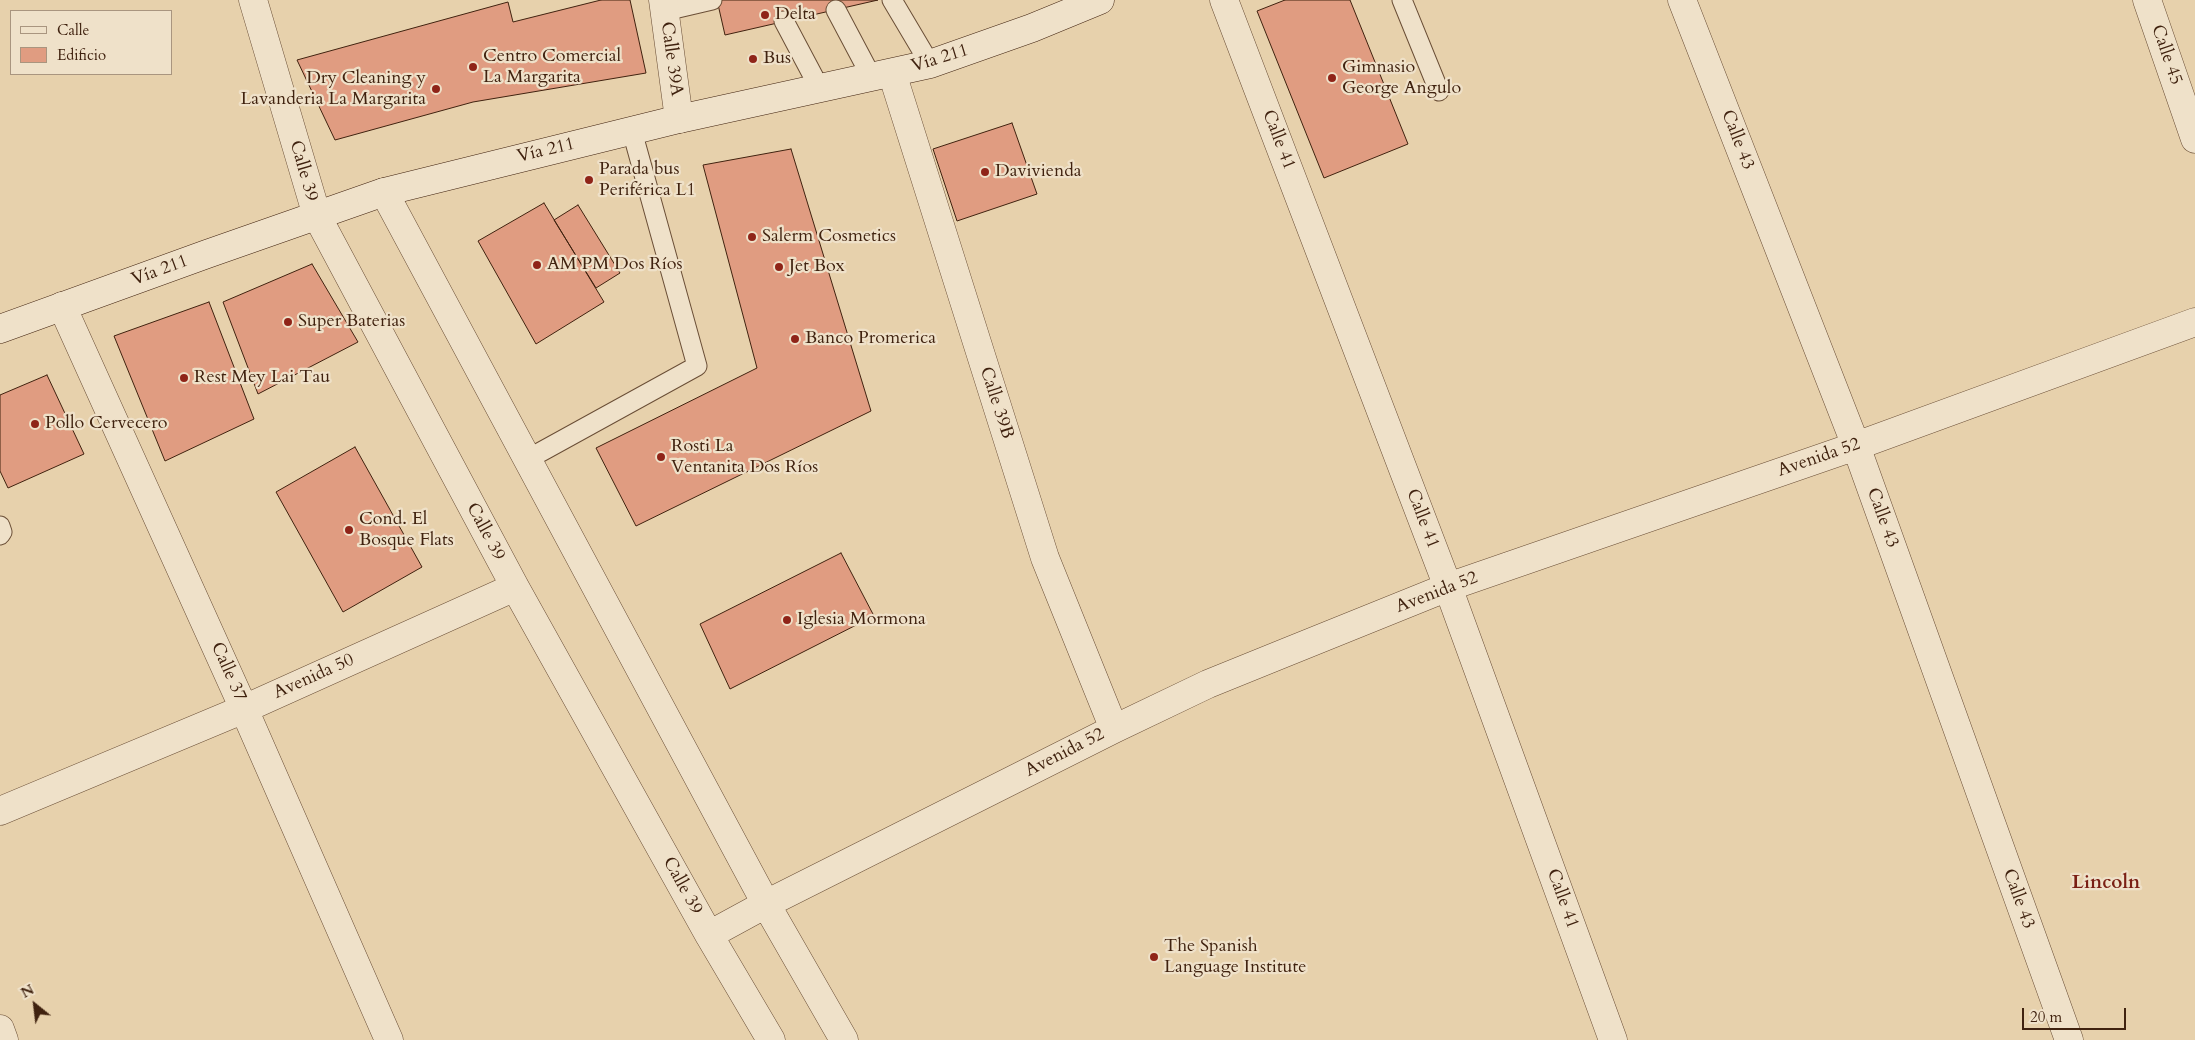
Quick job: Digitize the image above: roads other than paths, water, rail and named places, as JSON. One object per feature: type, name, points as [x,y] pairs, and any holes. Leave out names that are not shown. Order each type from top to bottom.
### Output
[{"type":"street","name":"Calle 39","points":[[253,0],[317,216],[515,587],[710,936],[771,1040]]},
{"type":"street","name":"Vía 211","points":[[0,329],[384,192],[530,154],[679,119],[930,64],[1032,28],[1100,0]]},
{"type":"street","name":"Calle 41","points":[[1224,0],[1448,587],[1613,1040]]},
{"type":"street","name":"Calle 43","points":[[1682,0],[1856,446],[2069,1040]]},
{"type":"street","name":"Calle 45","points":[[2147,0],[2195,139]]},
{"type":"street","name":"Calle 39A","points":[[664,5],[679,119]]},
{"type":"street","name":"Calle 39B","points":[[882,75],[1045,558],[1114,729]]},
{"type":"street","points":[[384,192],[766,904],[844,1040]]},
{"type":"street","name":"Calle 37","points":[[62,306],[244,708],[389,1040]]},
{"type":"street","name":"Avenida 52","points":[[710,936],[766,904],[1114,729],[1208,684],[1448,587],[1856,446],[2195,322]]},
{"type":"street","name":"Avenida 50","points":[[0,811],[244,708],[515,587]]},
{"type":"street","points":[[0,1029],[4,1040]]},
{"type":"lane","points":[[664,5],[712,0]]},
{"type":"lane","points":[[892,0],[930,64]]},
{"type":"lane","points":[[1402,0],[1439,91]]},
{"type":"lane","points":[[836,10],[882,75]]},
{"type":"lane","points":[[784,21],[820,89]]},
{"type":"lane","points":[[528,459],[697,366],[632,131]]},
{"type":"lane","points":[[0,526],[2,532],[0,536]]},
{"type":"place","name":"Delta","points":[[765,15]]},
{"type":"place","name":"Bus","points":[[753,59]]},
{"type":"place","name":"Centro Comercial La Margarita","points":[[473,67]]},
{"type":"place","name":"Gimnasio George Angulo","points":[[1332,78]]},
{"type":"place","name":"Dry Cleaning y Lavanderia La Margarita","points":[[436,89]]},
{"type":"place","name":"Davivienda","points":[[985,172]]},
{"type":"place","name":"Parada bus Periférica L1","points":[[589,180]]},
{"type":"place","name":"Salerm Cosmetics","points":[[752,237]]},
{"type":"place","name":"AM PM Dos Ríos","points":[[537,265]]},
{"type":"place","name":"Jet Box","points":[[779,267]]},
{"type":"place","name":"Super Baterias","points":[[288,322]]},
{"type":"place","name":"Banco Promerica","points":[[795,339]]},
{"type":"place","name":"Rest Mey Lai Tau","points":[[184,378]]},
{"type":"place","name":"Pollo Cervecero","points":[[35,424]]},
{"type":"place","name":"Rosti La Ventanita Dos Ríos","points":[[661,457]]},
{"type":"place","name":"Cond. El Bosque Flats","points":[[349,530]]},
{"type":"place","name":"Iglesia Mormona","points":[[787,620]]},
{"type":"place","name":"The Spanish Language Institute","points":[[1154,957]]},
{"type":"district","name":"Lincoln","points":[[2106,884]]}]
